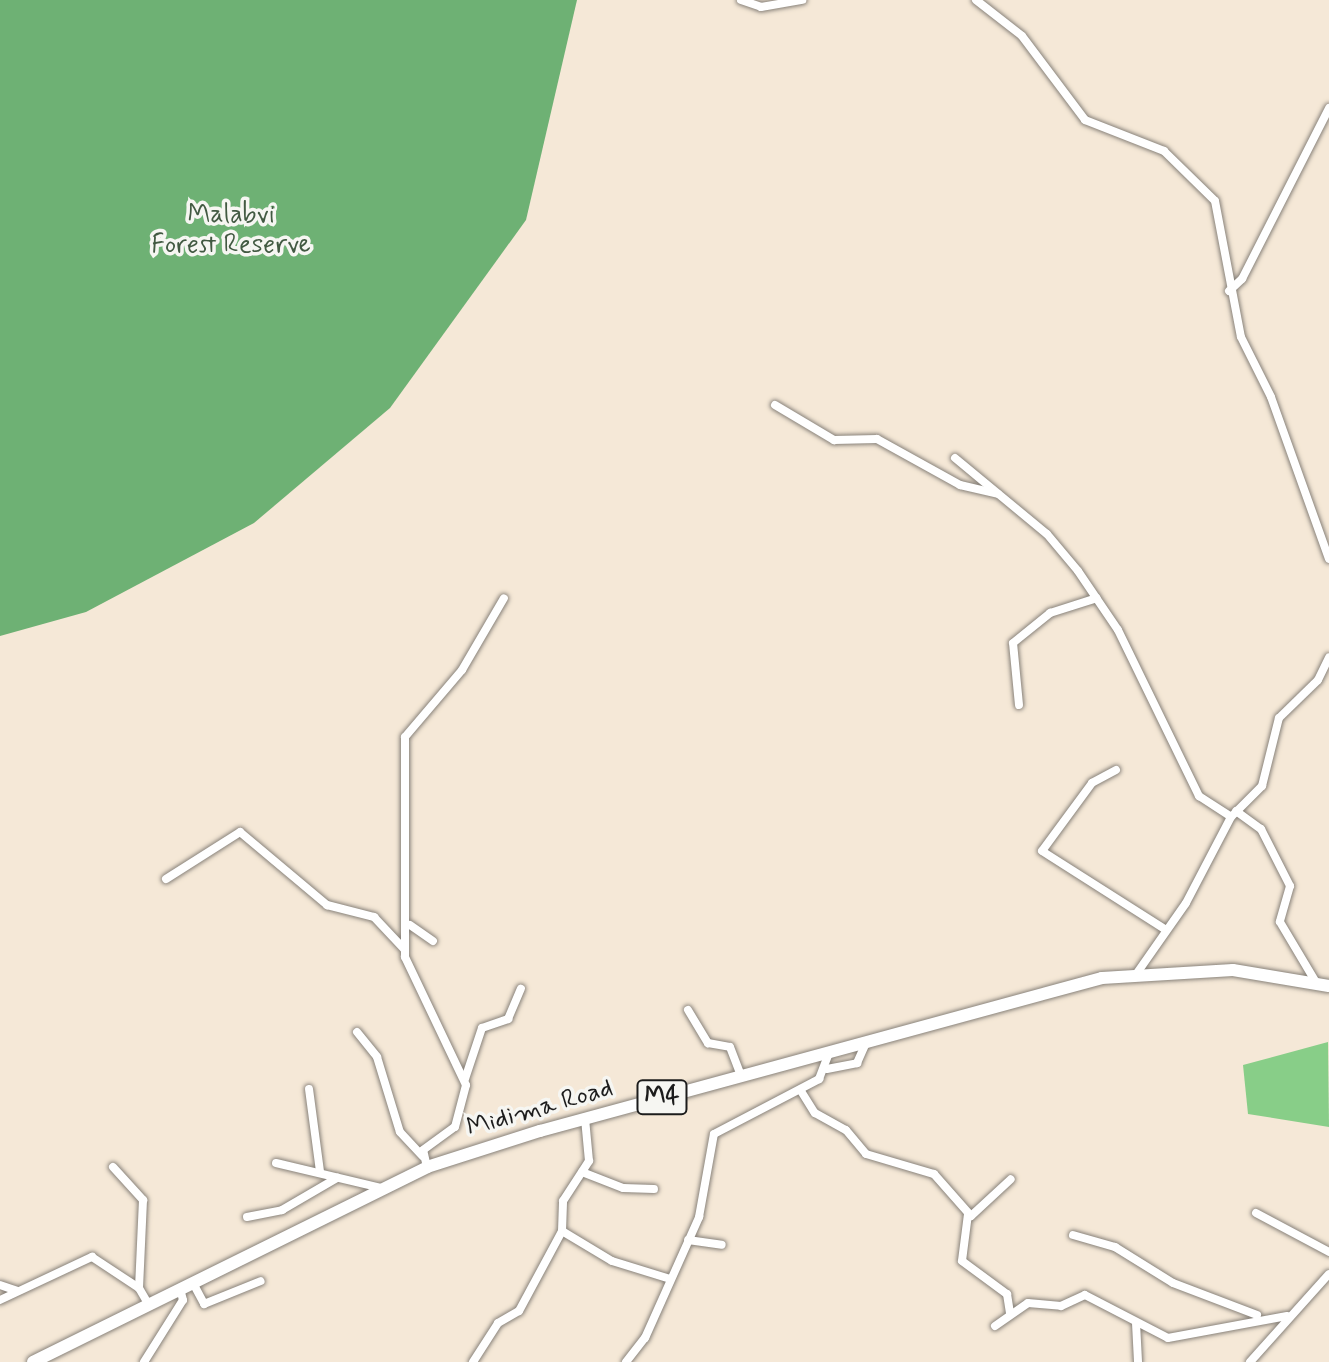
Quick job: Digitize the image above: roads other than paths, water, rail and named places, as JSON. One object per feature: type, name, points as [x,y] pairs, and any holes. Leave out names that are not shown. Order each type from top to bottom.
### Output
[{"type":"main road","name":"Midima Road","points":[[33,1362],[385,1189],[425,1162],[867,1041],[1137,973],[1233,970],[1323,985]]},
{"type":"street","points":[[741,0],[758,7],[802,0]]},
{"type":"street","points":[[976,0],[1022,36],[1085,120],[1164,151],[1213,197],[1229,291],[1329,559]]},
{"type":"street","points":[[1229,291],[1242,279],[1329,108]]},
{"type":"street","points":[[775,405],[834,440],[877,439],[960,485],[999,494]]},
{"type":"street","points":[[955,458],[1056,543],[1097,598],[1181,749],[1199,796],[1261,829],[1290,886],[1280,922],[1323,985]]},
{"type":"street","points":[[405,950],[410,925],[400,858],[407,730],[462,670],[504,598]]},
{"type":"street","points":[[1019,705],[1013,643],[1050,613],[1097,598]]},
{"type":"street","points":[[1137,973],[1166,930],[1233,814],[1267,777],[1279,718],[1318,680],[1329,657]]},
{"type":"street","points":[[1116,770],[1092,783],[1042,851],[1166,930]]},
{"type":"street","points":[[166,879],[240,832],[327,905],[374,917],[405,950],[465,1079]]},
{"type":"street","points":[[410,925],[433,941]]},
{"type":"street","points":[[357,1032],[377,1057],[400,1132],[425,1162],[458,1122],[465,1079],[482,1028],[508,1019],[521,989]]},
{"type":"street","points":[[688,1010],[708,1043],[730,1047],[741,1075]]},
{"type":"street","points":[[626,1362],[645,1338],[705,1200],[714,1134],[801,1091],[827,1069],[857,1063],[867,1041]]},
{"type":"street","points":[[827,1069],[830,1051]]},
{"type":"street","points":[[309,1089],[320,1171]]},
{"type":"street","points":[[801,1091],[815,1113],[846,1130],[866,1154],[934,1174],[968,1214],[978,1216],[1011,1179]]},
{"type":"street","points":[[473,1362],[498,1323],[519,1311],[562,1231],[563,1201],[582,1172],[590,1147],[585,1119]]},
{"type":"street","points":[[276,1163],[320,1171],[385,1189]]},
{"type":"street","points":[[113,1167],[143,1200],[139,1288]]},
{"type":"street","points":[[582,1172],[623,1188],[654,1189]]},
{"type":"street","points":[[247,1217],[282,1210],[337,1178]]},
{"type":"street","points":[[1256,1213],[1329,1252]]},
{"type":"street","points":[[968,1214],[962,1261],[1007,1294],[1010,1314]]},
{"type":"street","points":[[562,1231],[612,1261],[670,1279]]},
{"type":"street","points":[[1073,1235],[1115,1247],[1173,1283],[1258,1316]]},
{"type":"street","points":[[688,1240],[722,1245]]},
{"type":"street","points":[[0,1300],[92,1257],[139,1288],[149,1305]]},
{"type":"street","points":[[1250,1362],[1287,1316],[1329,1274]]},
{"type":"street","points":[[193,1283],[204,1304],[261,1281]]},
{"type":"street","points":[[0,1285],[18,1291]]},
{"type":"street","points":[[144,1362],[183,1300],[180,1289]]},
{"type":"street","points":[[995,1326],[1033,1302],[1061,1306],[1094,1295],[1136,1323],[1176,1339],[1258,1316],[1287,1316]]},
{"type":"street","points":[[1136,1323],[1138,1362]]},
{"type":"park label","name":"Malabvi Forest Reserve","points":[[231,231]]}]
